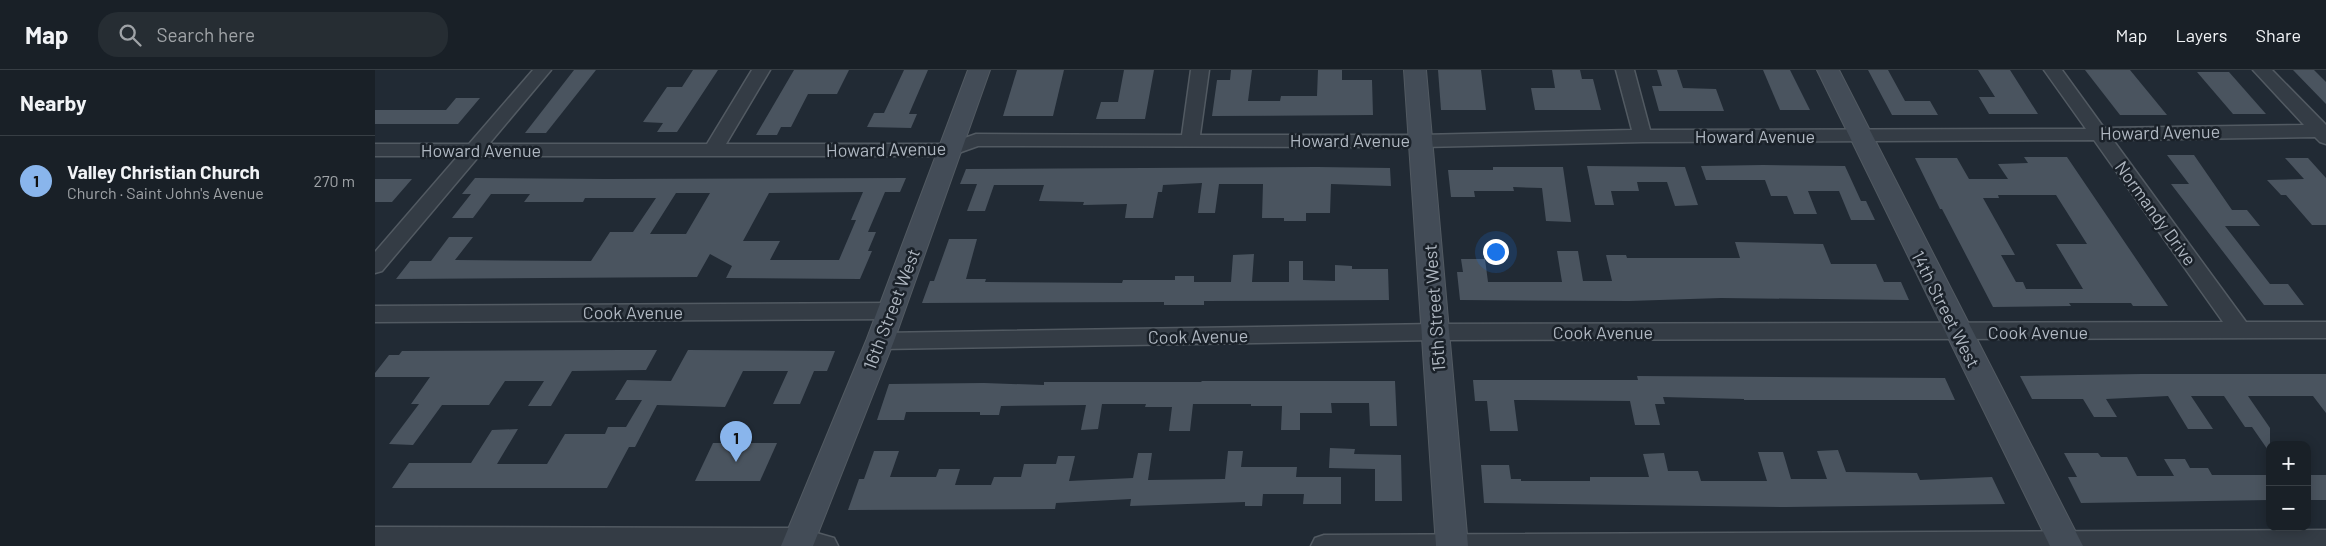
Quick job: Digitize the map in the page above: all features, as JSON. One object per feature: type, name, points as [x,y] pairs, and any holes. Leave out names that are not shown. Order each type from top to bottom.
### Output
[{"type":"street","points":[[375,266],[542,70]]},
{"type":"street","points":[[713,150],[761,70]]},
{"type":"street","name":"16th Street West","points":[[798,542],[880,341],[979,70]]},
{"type":"street","points":[[1190,140],[1200,70]]},
{"type":"street","name":"15th Street West","points":[[1415,70],[1452,545]]},
{"type":"street","points":[[1625,70],[1643,136]]},
{"type":"street","name":"14th Street West","points":[[1828,70],[1957,332],[2066,545]]},
{"type":"street","name":"Normandy Drive","points":[[2053,70],[2241,331]]},
{"type":"street","points":[[2262,70],[2324,133]]},
{"type":"street","name":"Howard Avenue","points":[[375,150],[950,150],[976,140],[1421,141],[1643,136],[2324,133]]},
{"type":"street","name":"Cook Avenue","points":[[375,314],[891,311]]},
{"type":"street","name":"Cook Avenue","points":[[880,341],[1436,332],[2326,330]]},
{"type":"street","points":[[375,538],[798,542],[825,546]]},
{"type":"street","points":[[1324,546],[2066,545],[2326,542]]},
{"type":"building","points":[[574,70],[596,70],[546,133],[525,133]]},
{"type":"building","points":[[693,70],[718,70],[677,132],[657,132],[663,123],[643,122],[667,87],[682,87]]},
{"type":"building","points":[[794,70],[849,70],[837,94],[808,94],[791,127],[781,127],[777,135],[756,135]]},
{"type":"building","points":[[904,70],[928,70],[909,114],[917,114],[911,128],[867,127],[874,113],[884,113]]},
{"type":"building","points":[[1017,70],[1064,70],[1053,116],[1003,116]]},
{"type":"building","points":[[1124,70],[1154,70],[1145,119],[1096,119],[1101,102],[1118,102]]},
{"type":"building","points":[[1231,70],[1252,70],[1248,101],[1280,101],[1281,96],[1317,96],[1318,70],[1342,70],[1342,80],[1372,80],[1373,115],[1212,116],[1217,80],[1230,80]]},
{"type":"building","points":[[1438,70],[1481,70],[1486,110],[1441,110]]},
{"type":"building","points":[[1552,70],[1580,70],[1582,79],[1593,79],[1601,110],[1535,110],[1531,88],[1555,88]]},
{"type":"building","points":[[1657,70],[1677,70],[1683,88],[1716,89],[1724,111],[1659,111],[1652,86],[1662,86]]},
{"type":"building","points":[[1763,70],[1790,70],[1810,110],[1780,110]]},
{"type":"building","points":[[1868,70],[1888,70],[1905,101],[1930,101],[1938,115],[1892,115]]},
{"type":"building","points":[[1978,70],[2010,70],[2038,114],[1989,114],[1979,97],[1995,97]]},
{"type":"building","points":[[2085,70],[2130,70],[2167,115],[2120,115]]},
{"type":"building","points":[[2293,70],[2314,70],[2326,82],[2326,104]]},
{"type":"building","points":[[2197,72],[2229,72],[2266,114],[2233,114]]},
{"type":"building","points":[[456,98],[480,98],[458,124],[375,124],[375,110],[446,110]]},
{"type":"building","points":[[2167,155],[2194,155],[2232,210],[2247,210],[2260,226],[2225,226],[2270,284],[2288,284],[2304,305],[2264,305],[2171,184],[2189,184]]},
{"type":"building","points":[[2024,157],[2067,157],[2168,306],[2133,306],[2131,303],[2069,303],[2071,306],[1993,307],[1942,209],[1940,209],[1915,158],[1957,158],[1969,179],[2008,179],[1998,164],[2028,163]],"holes":[[[1998,195],[2056,195],[2087,244],[2056,244],[2083,289],[2026,289],[2023,282],[2016,282],[2001,255],[2015,255],[1983,198],[1999,198]]]},
{"type":"building","points":[[2285,158],[2308,158],[2326,178],[2326,225],[2312,225],[2286,195],[2281,195],[2267,180],[2304,179]]},
{"type":"building","points":[[1587,166],[1685,167],[1698,205],[1675,206],[1667,182],[1637,182],[1639,191],[1611,191],[1614,205],[1595,205]]},
{"type":"building","points":[[1701,166],[1845,166],[1861,201],[1866,201],[1875,220],[1851,220],[1839,191],[1808,191],[1817,214],[1794,214],[1787,196],[1771,196],[1765,180],[1706,180]]},
{"type":"building","points":[[1493,167],[1563,167],[1571,222],[1546,221],[1542,188],[1513,187],[1514,191],[1474,191],[1475,197],[1451,197],[1448,170],[1493,170]]},
{"type":"building","points":[[1390,168],[1391,186],[1331,184],[1330,213],[1306,213],[1306,221],[1284,221],[1284,218],[1262,218],[1263,184],[1219,184],[1215,213],[1198,213],[1202,183],[1163,185],[1162,192],[1158,192],[1153,218],[1125,218],[1127,204],[1083,205],[1084,202],[1039,201],[1044,185],[994,185],[985,211],[967,211],[977,184],[960,184],[966,169]]},
{"type":"building","points":[[475,178],[906,178],[900,192],[885,192],[868,232],[876,232],[868,251],[872,251],[860,279],[726,278],[732,266],[710,254],[697,277],[396,279],[410,261],[431,261],[449,237],[473,237],[455,260],[591,261],[610,232],[633,232],[656,198],[585,198],[583,202],[524,202],[530,194],[491,194],[473,218],[452,218],[471,194],[462,194]],"holes":[[[863,192],[851,220],[856,220],[839,260],[770,260],[780,241],[743,241],[769,193]],[[676,193],[710,193],[686,234],[650,234]]]},
{"type":"building","points":[[375,179],[412,179],[392,202],[375,202]]},
{"type":"building","points":[[949,239],[977,239],[966,279],[986,279],[985,282],[1122,283],[1123,280],[1175,280],[1175,276],[1194,276],[1194,282],[1231,282],[1233,255],[1254,254],[1252,282],[1289,282],[1289,261],[1303,261],[1303,280],[1335,281],[1335,265],[1352,266],[1352,269],[1388,269],[1389,300],[1204,301],[1204,305],[1164,305],[1164,302],[922,303],[930,281],[934,281]]},
{"type":"building","points":[[1735,242],[1823,244],[1831,264],[1876,264],[1884,282],[1901,282],[1909,300],[1721,298],[1629,301],[1460,300],[1457,272],[1463,272],[1461,259],[1485,259],[1488,282],[1562,282],[1557,251],[1578,251],[1583,281],[1612,281],[1606,255],[1626,255],[1627,258],[1740,258]]},
{"type":"building","points":[[657,350],[646,370],[572,371],[551,406],[528,406],[544,381],[505,381],[489,405],[442,405],[413,445],[389,444],[419,404],[411,404],[430,377],[375,377],[375,373],[389,355],[399,355],[402,351]]},
{"type":"building","points":[[688,350],[835,351],[827,371],[814,371],[800,404],[773,404],[788,371],[743,371],[725,407],[657,405],[635,447],[629,447],[607,488],[392,488],[409,463],[471,463],[492,430],[518,429],[497,464],[547,464],[565,434],[605,434],[608,427],[626,427],[642,400],[615,400],[627,380],[671,381]]},
{"type":"building","points":[[2326,374],[2326,413],[2313,396],[2248,396],[2270,428],[2270,441],[2266,441],[2266,447],[2252,427],[2245,427],[2224,396],[2191,396],[2213,429],[2188,429],[2168,396],[2106,399],[2117,417],[2094,417],[2083,399],[2032,399],[2020,376]]},
{"type":"building","points":[[1637,376],[1945,378],[1955,400],[1744,400],[1663,397],[1665,404],[1655,404],[1660,425],[1635,425],[1630,401],[1514,400],[1518,431],[1490,431],[1487,401],[1475,401],[1473,380],[1638,380]]},
{"type":"building","points":[[1395,381],[1397,426],[1370,426],[1369,403],[1331,403],[1332,413],[1300,413],[1300,430],[1281,430],[1282,406],[1251,406],[1251,404],[1193,404],[1190,431],[1169,431],[1172,407],[1145,407],[1146,404],[1102,404],[1098,429],[1081,430],[1086,405],[1001,406],[999,415],[980,415],[980,412],[906,412],[904,420],[877,420],[889,384],[984,383],[1044,385],[1044,382]]},
{"type":"building","points":[[713,443],[777,443],[760,481],[695,481]]},
{"type":"building","points":[[1330,448],[1355,449],[1354,454],[1401,455],[1402,501],[1375,501],[1375,469],[1329,468]]},
{"type":"building","points":[[1838,450],[1846,472],[1917,473],[1920,480],[1992,477],[2005,504],[1787,507],[1484,503],[1481,465],[1509,465],[1511,479],[1521,479],[1521,481],[1590,481],[1590,477],[1649,477],[1643,454],[1664,453],[1668,471],[1698,471],[1701,481],[1767,481],[1758,452],[1783,452],[1791,479],[1827,479],[1817,451]]},
{"type":"building","points":[[874,451],[899,451],[890,477],[936,477],[939,469],[960,469],[955,485],[991,485],[994,477],[1021,477],[1024,464],[1056,464],[1058,456],[1075,456],[1069,481],[1133,478],[1138,453],[1152,453],[1148,480],[1225,479],[1228,451],[1243,451],[1241,467],[1297,467],[1296,477],[1341,477],[1341,504],[1303,504],[1304,494],[1263,494],[1262,506],[1245,506],[1245,502],[1130,506],[1131,499],[1056,503],[1055,509],[848,510],[859,479],[864,479]]},
{"type":"building","points":[[2064,453],[2098,453],[2101,457],[2127,457],[2137,476],[2174,476],[2164,459],[2185,459],[2190,468],[2208,468],[2212,475],[2266,475],[2266,500],[2081,503],[2068,477],[2077,477]]},
{"type":"building","points":[[2311,475],[2326,475],[2326,500],[2311,500]]},
{"type":"place","name":"Valley Christian Church","points":[[736,462]]}]
